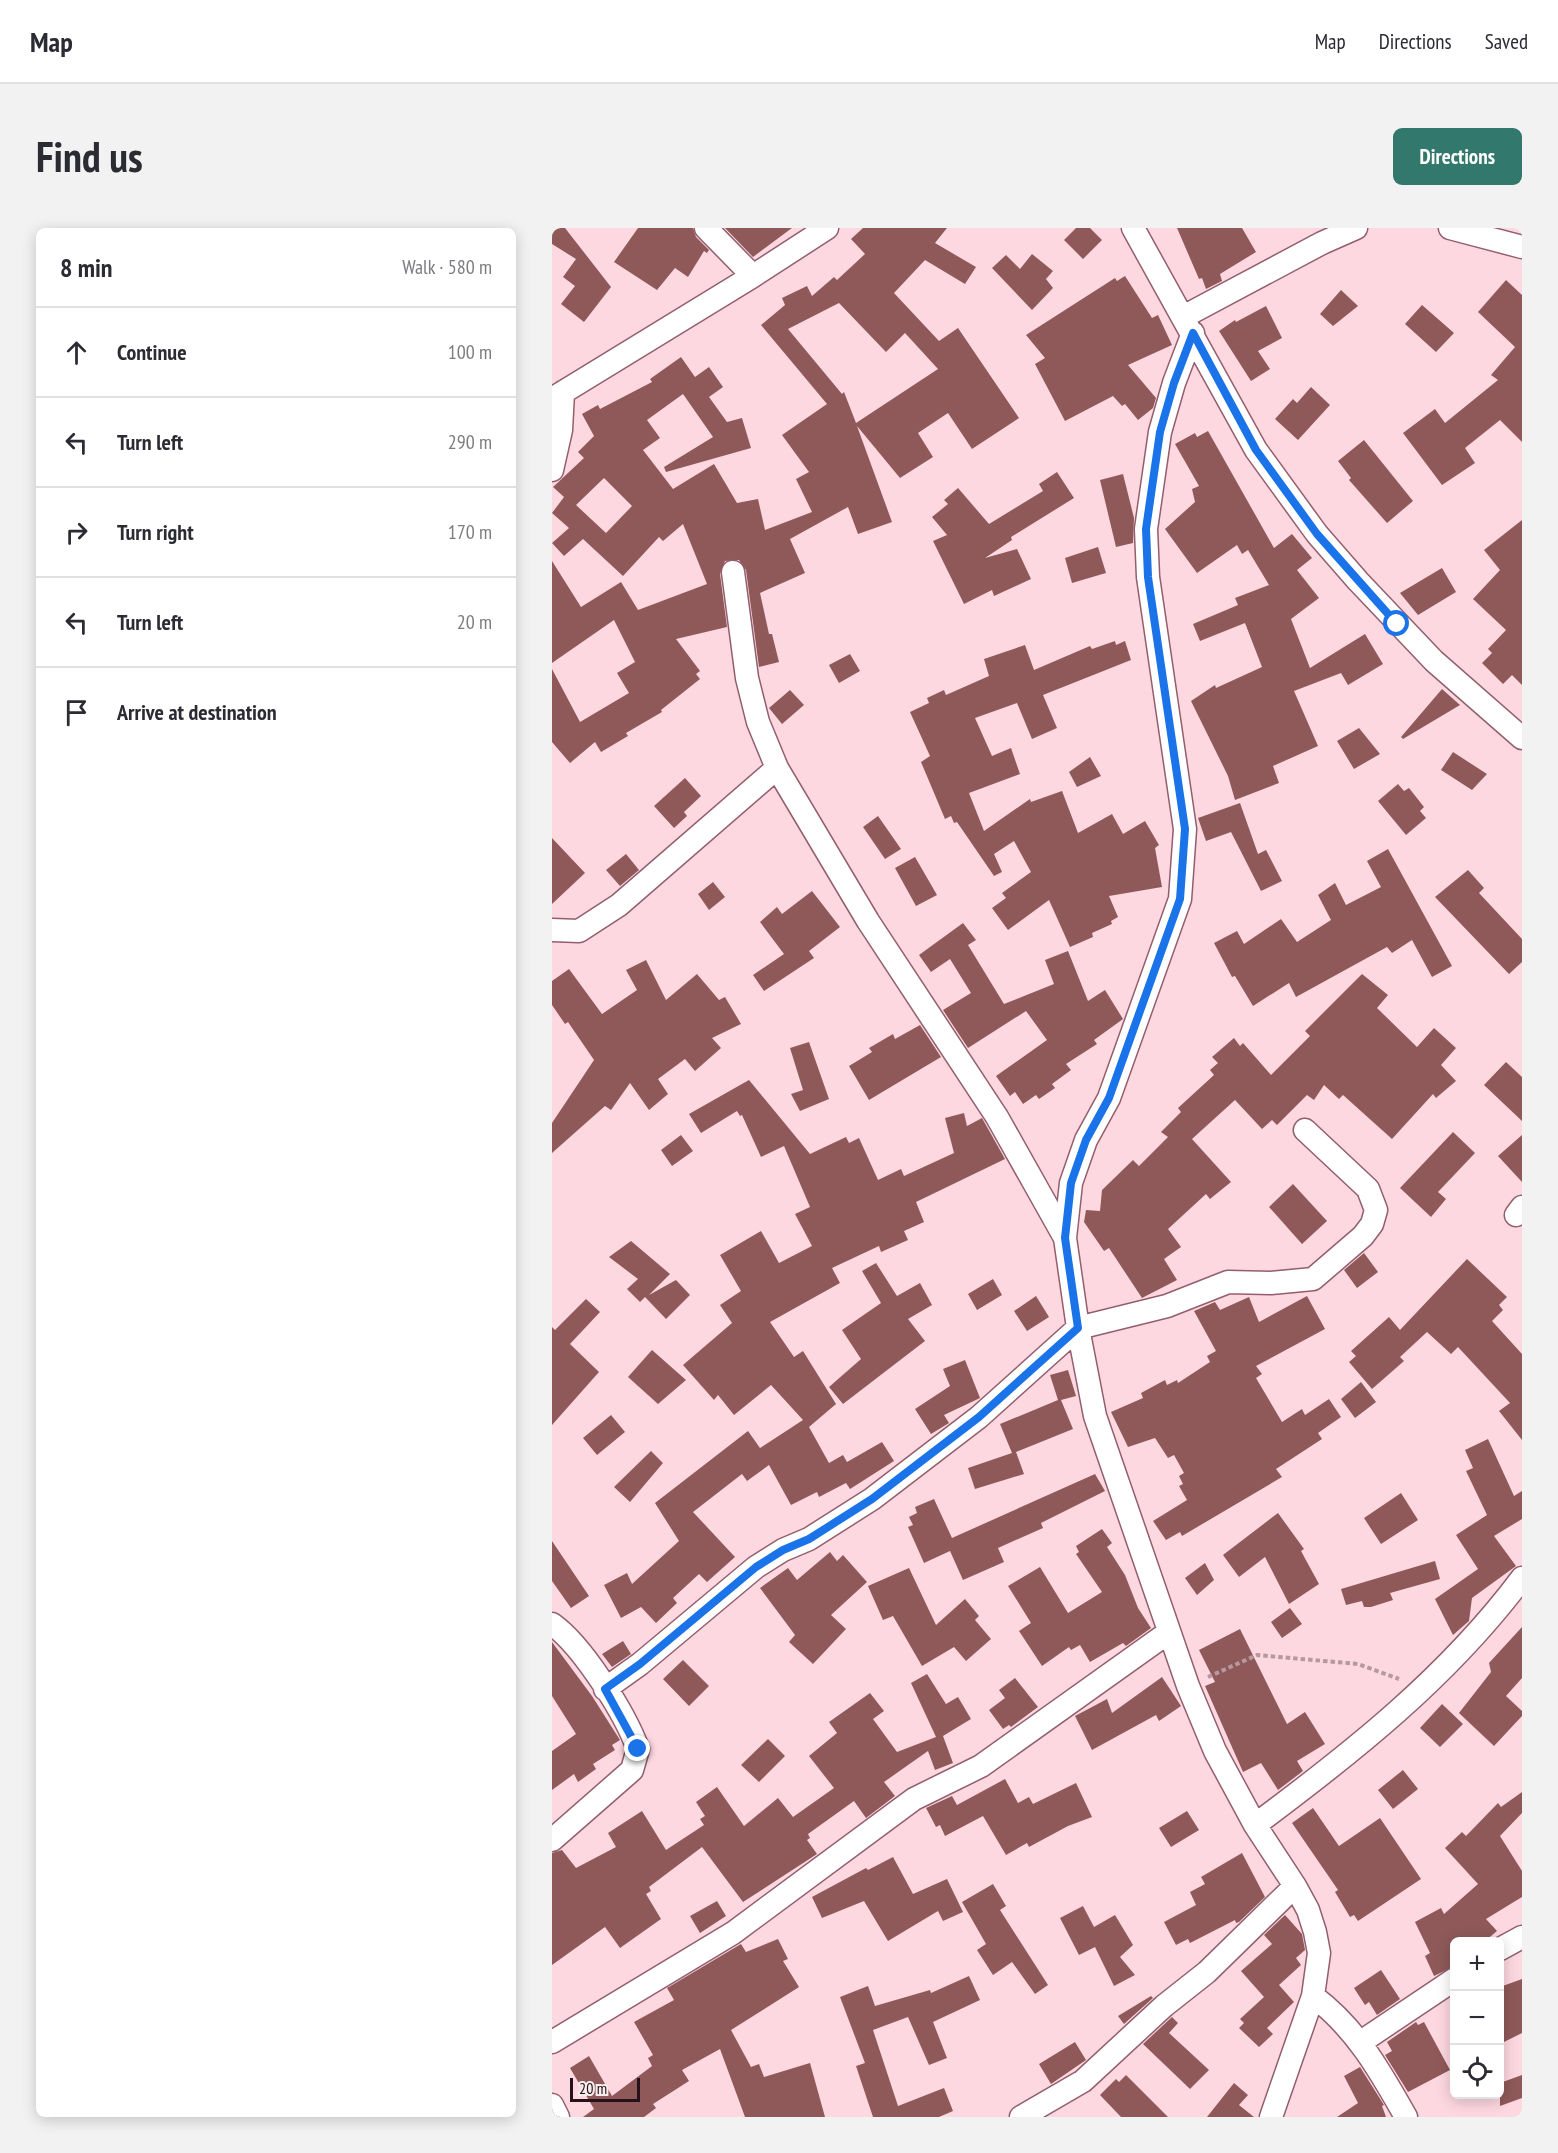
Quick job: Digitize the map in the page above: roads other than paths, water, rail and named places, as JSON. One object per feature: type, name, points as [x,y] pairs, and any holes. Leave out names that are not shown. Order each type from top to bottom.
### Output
[{"type":"street","points":[[706,228],[753,276]]},
{"type":"street","points":[[552,471],[561,430],[557,395],[753,276],[827,228]]},
{"type":"street","points":[[1132,228],[1256,450],[1317,534],[1358,582],[1434,661],[1522,738]]},
{"type":"street","points":[[1271,2117],[1313,1996],[1319,1953],[1308,1910],[1296,1886],[1255,1826],[1215,1751],[1188,1686],[1095,1416],[1078,1328],[1065,1238],[1071,1183],[1086,1140],[1109,1098],[1180,899],[1185,829],[1148,577],[1146,529],[1160,432],[1188,325],[1322,243],[1356,228]]},
{"type":"street","points":[[1450,228],[1522,247]]},
{"type":"street","points":[[733,572],[747,678],[758,722],[777,768],[868,921],[997,1117],[1065,1238]]},
{"type":"street","points":[[552,930],[579,932],[619,905],[777,768]]},
{"type":"street","points":[[605,1689],[640,1664],[756,1567],[783,1550],[809,1539],[872,1499],[979,1417],[1078,1328],[1167,1306],[1228,1282],[1271,1283],[1313,1279],[1363,1236],[1372,1224],[1376,1210],[1368,1189],[1305,1130]]},
{"type":"street","points":[[1255,1826],[1351,1753],[1421,1690],[1489,1623],[1522,1578]]},
{"type":"street","points":[[552,1624],[567,1635],[584,1654],[634,1739],[637,1759],[632,1770],[552,1840]]},
{"type":"street","points":[[552,2042],[733,1933],[914,1799],[981,1766],[1169,1632]]},
{"type":"street","points":[[1021,2117],[1083,2081],[1164,2006],[1207,1972],[1296,1886]]},
{"type":"street","points":[[1504,1947],[1522,1937]]},
{"type":"street","points":[[1362,2042],[1450,1982]]},
{"type":"street","points":[[1313,1996],[1332,2010],[1362,2042],[1406,2117]]},
{"type":"street","points":[[552,2105],[558,2117]]}]
